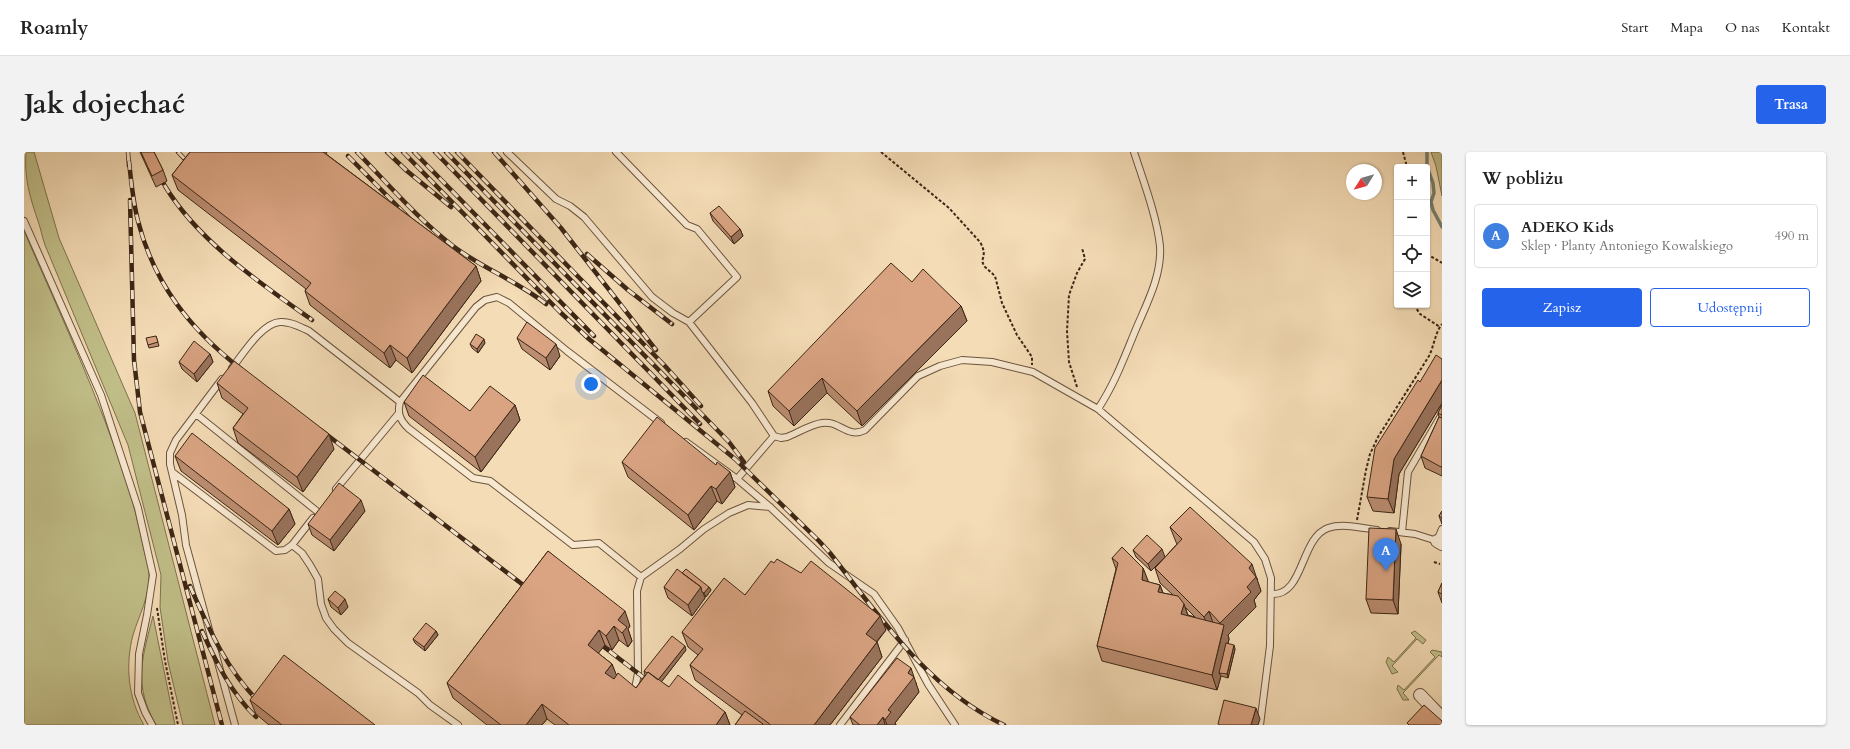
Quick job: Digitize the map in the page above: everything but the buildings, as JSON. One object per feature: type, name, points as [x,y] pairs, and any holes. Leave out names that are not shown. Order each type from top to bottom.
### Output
[{"type":"street","points":[[1420,695],[1442,718]]},
{"type":"lane","points":[[507,152],[556,199],[570,206],[584,217],[652,296],[672,313],[689,322],[752,403],[774,436],[781,438],[787,437],[821,422],[833,423],[848,432],[858,434],[865,430],[918,376],[940,366],[962,360],[992,362],[1033,372],[1098,409],[1254,542],[1265,559],[1271,578],[1270,646],[1260,725]]},
{"type":"lane","points":[[616,152],[687,225],[697,230],[737,277],[689,322]]},
{"type":"lane","points":[[1098,409],[1112,387],[1152,291],[1158,270],[1160,246],[1156,227],[1134,152]]},
{"type":"lane","points":[[24,221],[101,395],[138,508],[153,575],[139,654],[138,693],[145,712],[152,725]]},
{"type":"lane","points":[[641,577],[599,543],[573,545],[490,481],[473,478],[401,421],[399,413],[400,402],[476,307],[485,300],[497,297],[509,303],[567,351],[664,426]]},
{"type":"lane","points":[[235,725],[186,545],[182,515],[172,472],[170,453],[176,440],[260,333],[272,324],[281,321],[294,324],[309,331],[400,402]]},
{"type":"lane","points":[[331,495],[399,413]]},
{"type":"lane","points":[[196,414],[318,512]]},
{"type":"lane","points":[[1402,532],[1408,472],[1442,414]]},
{"type":"lane","points":[[737,479],[774,436]]},
{"type":"lane","points":[[683,439],[737,479],[770,507],[829,563],[874,594],[905,640],[928,684],[955,725]]},
{"type":"lane","points":[[172,472],[276,551],[285,550],[292,545],[322,506]]},
{"type":"lane","points":[[635,689],[638,673],[637,591],[641,577],[704,529],[729,513],[748,505],[770,507]]},
{"type":"lane","points":[[1271,594],[1278,595],[1284,593],[1294,581],[1312,542],[1323,530],[1337,526],[1357,527],[1415,534],[1439,542],[1442,529]]},
{"type":"lane","points":[[292,545],[306,559],[318,579],[321,604],[326,618],[334,629],[348,643],[418,693],[430,705],[458,725]]},
{"type":"lane","points":[[840,725],[905,640]]},
{"type":"path","points":[[880,152],[949,208],[965,223],[980,242],[984,249],[982,261],[984,266],[995,276],[1002,303],[1017,335],[1032,357],[1033,372]]},
{"type":"path","points":[[1404,152],[1406,164]]},
{"type":"path","points":[[1082,248],[1085,259],[1077,273],[1069,295],[1067,331],[1069,362],[1083,400]]},
{"type":"path","points":[[1430,256],[1442,264]]},
{"type":"path","points":[[1416,308],[1420,314],[1440,327]]},
{"type":"path","points":[[1357,527],[1370,454],[1378,438],[1429,356],[1442,324]]},
{"type":"path","points":[[1434,562],[1440,564]]},
{"type":"path","points":[[157,606],[165,661],[178,725]]},
{"type":"shaded area","points":[[26,152],[34,152],[59,238],[135,413],[215,725],[183,725],[168,662],[160,607],[161,575],[128,445],[45,245],[28,188]]},
{"type":"shaded area","points":[[1431,152],[1442,152],[1442,196],[1436,166]]},
{"type":"shaded area","points":[[24,231],[78,356],[116,451],[127,483],[148,565],[148,590],[133,635],[129,658],[131,693],[134,704],[144,725],[24,725]]},
{"type":"shaded area","points":[[153,616],[175,725],[156,725],[144,697],[142,684],[143,658]]},
{"type":"shaded area","points":[[1415,631],[1426,640],[1423,644],[1417,639],[1392,666],[1398,672],[1392,674],[1386,662],[1388,657],[1394,662],[1416,638],[1411,633]]},
{"type":"shaded area","points":[[1432,650],[1442,652],[1442,657],[1439,655],[1403,693],[1409,700],[1403,700],[1397,689],[1398,685],[1404,690],[1435,657],[1430,652]]},
{"type":"waterway","points":[[1427,152],[1427,167],[1433,183],[1434,193],[1431,202],[1433,210],[1442,227]]},
{"type":"railway","points":[[128,152],[129,166]]},
{"type":"railway","points":[[150,152],[165,186],[179,206],[212,243],[251,276],[312,320]]},
{"type":"railway","points":[[178,152],[192,167]]},
{"type":"railway","points":[[357,152],[415,213],[440,236],[464,254],[523,288],[546,304]]},
{"type":"railway","points":[[387,152],[407,171],[451,207]]},
{"type":"railway","points":[[403,152],[560,312],[589,339],[735,459],[819,541],[907,650],[929,672],[952,692],[977,710],[1004,725]]},
{"type":"railway","points":[[414,152],[594,336]]},
{"type":"railway","points":[[435,152],[700,424]]},
{"type":"railway","points":[[446,152],[729,442],[744,462]]},
{"type":"railway","points":[[457,152],[665,366],[701,406]]},
{"type":"railway","points":[[494,152],[561,228],[656,350]]},
{"type":"railway","points":[[348,156],[408,217]]},
{"type":"railway","points":[[129,161],[133,199],[138,221],[145,244],[164,285],[191,322],[223,354],[241,369]]},
{"type":"railway","points":[[130,200],[134,360],[140,412],[222,725]]},
{"type":"railway","points":[[587,254],[628,290],[672,324]]},
{"type":"railway","points":[[322,431],[531,591]]},
{"type":"railway","points":[[190,586],[219,648],[237,676],[259,702]]},
{"type":"railway","points":[[202,631],[225,677],[239,698],[256,717]]},
{"type":"railway","points":[[595,640],[652,684]]},
{"type":"place","name":"ADEKO Kids","points":[[1386,571]]}]
